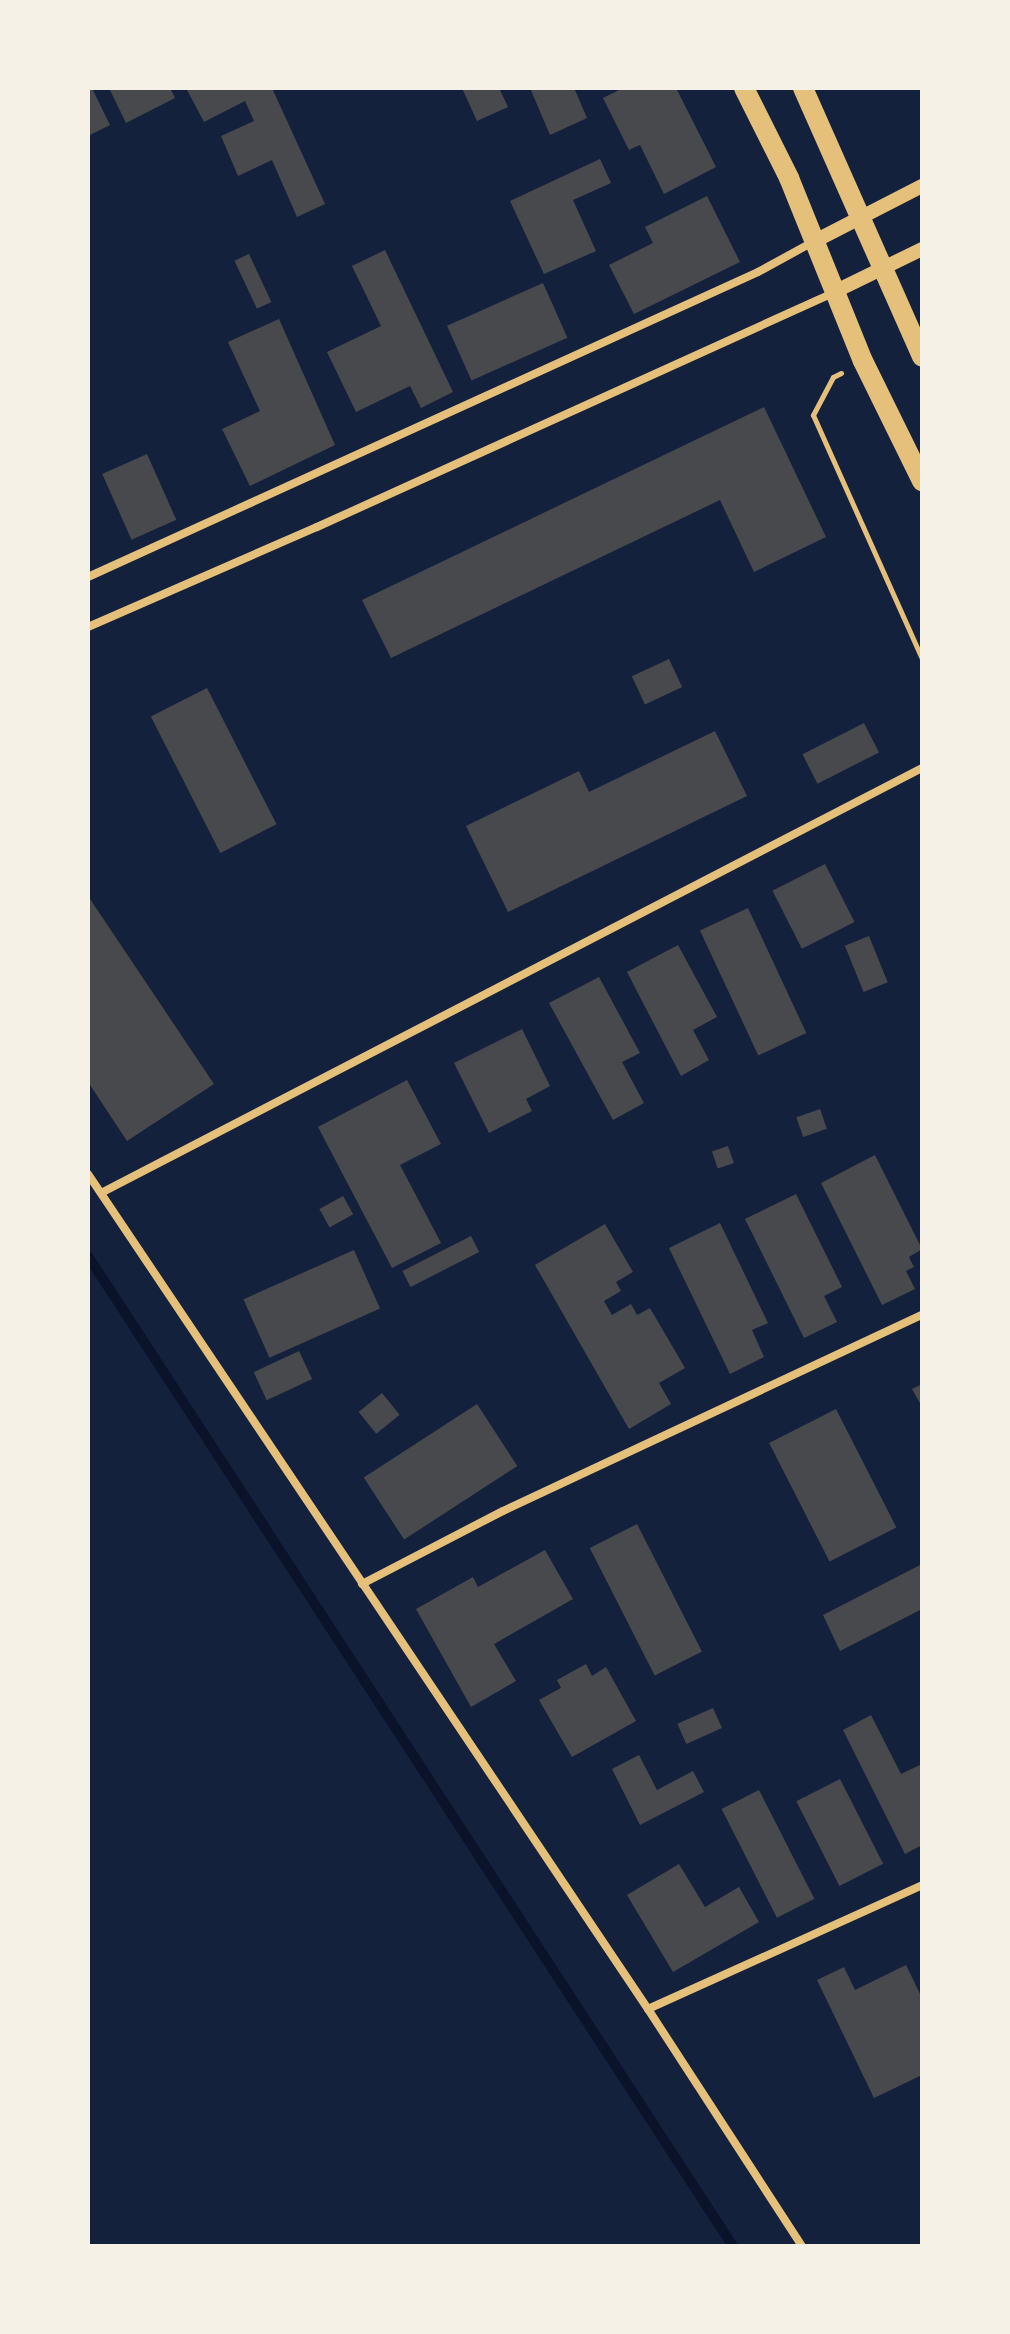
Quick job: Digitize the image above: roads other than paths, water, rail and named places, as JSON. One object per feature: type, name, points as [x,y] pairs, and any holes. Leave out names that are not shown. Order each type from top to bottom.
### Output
[{"type":"main road","points":[[744,88],[789,178],[834,292],[922,481]]},
{"type":"main road","points":[[803,88],[922,357]]},
{"type":"street","points":[[88,577],[758,272],[922,186]]},
{"type":"street","points":[[88,627],[317,527],[922,249]]},
{"type":"street","points":[[101,1193],[922,768]]},
{"type":"street","points":[[88,1174],[648,2009],[802,2246]]},
{"type":"street","points":[[362,1584],[503,1511],[922,1315]]},
{"type":"street","points":[[648,2009],[922,1885]]},
{"type":"waterway","points":[[88,1256],[733,2246]]}]
